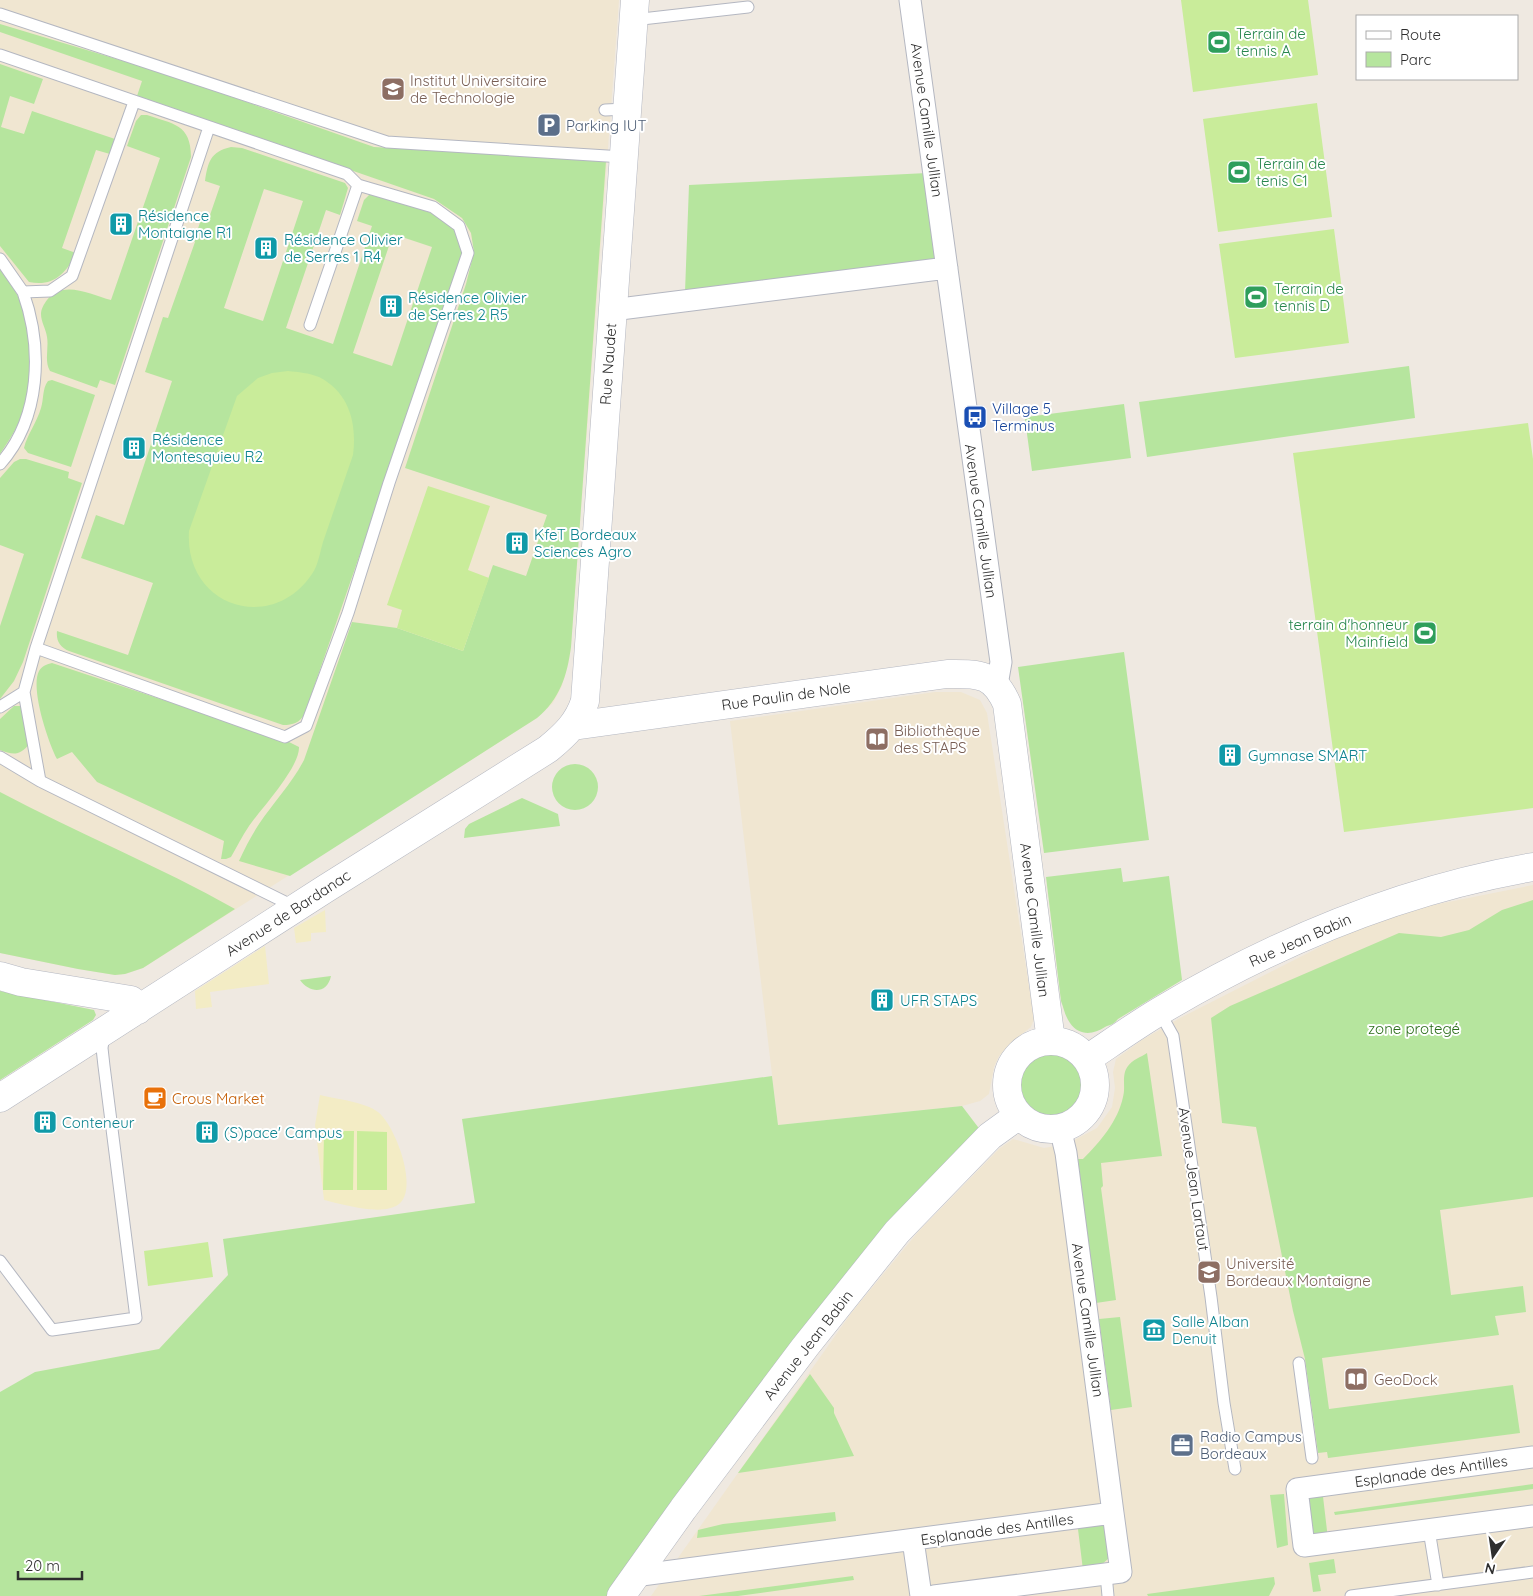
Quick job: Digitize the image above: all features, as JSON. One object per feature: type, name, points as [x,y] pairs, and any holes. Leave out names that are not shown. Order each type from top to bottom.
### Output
[{"type":"street","name":"Avenue Camille Jullian","points":[[910,0],[1001,662],[997,685],[1007,704],[1050,1040]]},
{"type":"street","name":"Rue Naudet","points":[[573,726],[581,713],[584,701],[623,157],[616,110],[634,10]]},
{"type":"street","points":[[612,310],[947,268]]},
{"type":"street","name":"Rue Paulin de Nole","points":[[573,726],[947,674],[968,674],[986,677],[997,685]]},
{"type":"street","name":"Avenue de Bardanac","points":[[0,1098],[548,749],[573,726]]},
{"type":"street","name":"Rue Jean Babin","points":[[1087,1059],[1159,1011],[1282,945],[1385,904],[1438,888],[1533,867]]},
{"type":"street","points":[[0,976],[20,982],[131,1000],[138,1010]]},
{"type":"street","points":[[1050,1040],[1064,1043],[1077,1049],[1087,1059],[1093,1072],[1095,1086],[1092,1100],[1084,1113],[1073,1122],[1060,1128],[1045,1128],[1031,1124],[1019,1115],[1007,1092],[1010,1067],[1017,1056],[1038,1042],[1050,1040]]},
{"type":"street","name":"Avenue Jean Babin","points":[[628,1586],[805,1347],[897,1232],[990,1136],[1019,1115]]},
{"type":"street","name":"Avenue Camille Jullian","points":[[1060,1128],[1066,1153],[1113,1513]]},
{"type":"street","name":"Esplanade des Antilles","points":[[1430,1530],[1304,1546],[1297,1489],[1533,1457]]},
{"type":"street","points":[[934,1596],[1121,1572],[1113,1513]]},
{"type":"street","name":"Esplanade des Antilles","points":[[628,1586],[913,1540],[1113,1513]]},
{"type":"street","points":[[1430,1530],[1533,1516]]},
{"type":"street","points":[[913,1540],[921,1596]]},
{"type":"lane","points":[[634,10],[748,8]]},
{"type":"lane","points":[[0,14],[387,142],[623,157]]},
{"type":"lane","points":[[0,55],[347,174],[358,186],[433,206],[458,226],[468,253],[389,483],[348,613],[306,726],[285,737],[36,648]]},
{"type":"lane","points":[[23,292],[50,291],[72,276],[134,102]]},
{"type":"lane","points":[[40,781],[24,692],[36,648],[209,127]]},
{"type":"lane","points":[[310,325],[358,186]]},
{"type":"lane","points":[[0,259],[23,292],[33,326],[36,356],[29,414],[18,437],[0,464]]},
{"type":"lane","points":[[0,707],[24,692]]},
{"type":"lane","points":[[0,758],[40,781],[296,908]]},
{"type":"lane","name":"Avenue Jean Lartaut","points":[[1159,1011],[1172,1036],[1235,1469]]},
{"type":"lane","points":[[0,1261],[52,1330],[136,1318],[104,1066],[102,1048],[104,1032]]},
{"type":"lane","points":[[1299,1363],[1312,1458]]},
{"type":"lane","points":[[1430,1530],[1438,1585]]},
{"type":"lane","points":[[1351,1596],[1533,1572]]},
{"type":"lane","points":[[1106,1574],[1108,1596]]},
{"type":"shaded area","points":[[0,0],[619,0],[571,647],[562,686],[553,703],[537,718],[143,968],[125,974],[115,975],[78,969],[0,953]]},
{"type":"shaded area","points":[[935,692],[961,692],[980,700],[987,713],[1034,1019],[1031,1027],[1013,1041],[999,1056],[994,1067],[989,1094],[980,1101],[962,1106],[778,1125],[730,721]]},
{"type":"shaded area","name":"Université Bordeaux Montaigne","points":[[1533,885],[1533,1596],[651,1596],[852,1312],[918,1232],[999,1149],[1013,1139],[1044,1148],[1067,1144],[1097,1128],[1112,1107],[1115,1088],[1113,1072],[1116,1059],[1142,1040],[1180,1018],[1383,915]]},
{"type":"green space","points":[[1181,0],[1308,0],[1318,75],[1193,92]]},
{"type":"green space","points":[[0,24],[170,75],[374,147],[606,161],[571,647],[565,677],[557,695],[537,718],[290,876],[239,861],[256,829],[304,760],[352,622],[397,628],[463,651],[493,565],[526,576],[547,515],[405,468],[466,284],[474,252],[471,233],[462,218],[434,199],[137,96],[142,81],[0,32]]},
{"type":"green space","points":[[0,64],[43,79],[34,104],[10,96],[1,127],[24,134],[32,111],[115,139],[110,154],[96,150],[62,248],[76,253],[63,273],[52,281],[45,283],[29,282],[0,246]]},
{"type":"green space","points":[[1317,103],[1332,217],[1218,232],[1203,119]]},
{"type":"green space","points":[[141,115],[147,115],[179,127],[188,138],[191,157],[115,385],[100,380],[97,388],[50,371],[47,363],[47,337],[41,312],[47,300],[61,290],[77,290],[111,300],[160,158],[127,146],[136,121]]},
{"type":"green space","points":[[231,147],[242,148],[345,183],[348,188],[340,215],[326,210],[286,328],[333,344],[372,226],[357,221],[364,200],[369,195],[376,194],[440,216],[450,222],[463,242],[462,259],[305,713],[296,723],[290,725],[283,725],[69,651],[61,646],[57,638],[57,631],[128,655],[153,583],[81,558],[96,515],[124,525],[172,381],[145,372],[163,317],[168,318],[195,242],[203,213],[210,215],[220,186],[205,181],[207,168],[214,155]],"holes":[[[264,189],[303,201],[263,321],[224,308]],[[393,234],[432,247],[392,366],[353,353]]]},
{"type":"green space","points":[[927,173],[936,264],[685,292],[689,185]]},
{"type":"green space","points":[[1334,229],[1349,343],[1235,358],[1219,244]]},
{"type":"green space","points":[[0,269],[20,300],[26,318],[30,337],[31,374],[22,416],[0,454]]},
{"type":"green space","points":[[1409,366],[1415,418],[1147,457],[1139,402]]},
{"type":"green space","points":[[288,371],[319,377],[338,392],[349,410],[352,421],[354,432],[353,455],[312,574],[295,593],[275,604],[254,607],[233,604],[215,594],[200,578],[191,557],[189,531],[237,396],[258,378],[272,373]]},
{"type":"green space","points":[[52,380],[95,395],[71,467],[28,453],[24,448],[42,405],[46,384]]},
{"type":"green space","points":[[1124,404],[1131,458],[1032,471],[1025,419],[1027,417]]},
{"type":"green space","name":"terrain d'honneur Mainfield","points":[[1528,423],[1533,459],[1533,808],[1344,832],[1293,453]]},
{"type":"green space","points":[[26,459],[69,472],[68,478],[82,483],[23,662],[14,681],[0,699],[0,626],[24,554],[0,545],[0,478],[14,462]]},
{"type":"green space","points":[[428,486],[490,506],[468,570],[489,578],[463,651],[397,628],[402,610],[387,605]]},
{"type":"green space","points":[[1124,652],[1149,840],[1044,853],[1018,667]]},
{"type":"green space","points":[[52,663],[287,741],[299,747],[298,755],[287,776],[249,826],[231,857],[221,859],[224,841],[97,782],[72,752],[57,759],[41,715],[37,690],[39,671]]},
{"type":"green space","points":[[14,706],[21,706],[29,744],[22,751],[9,753],[0,750],[0,719]]},
{"type":"green space","points":[[571,764],[579,764],[588,768],[594,774],[598,787],[594,800],[588,806],[579,810],[571,810],[562,806],[556,800],[552,791],[552,783],[556,774],[562,768]]},
{"type":"green space","points":[[0,792],[177,878],[235,909],[143,968],[125,974],[115,975],[78,969],[0,953]]},
{"type":"green space","points":[[522,798],[558,814],[560,826],[464,838],[465,829],[469,824]]},
{"type":"green space","points":[[1121,868],[1123,882],[1169,876],[1182,980],[1118,1019],[1113,1024],[1096,1032],[1086,1033],[1078,1030],[1070,1023],[1061,1001],[1046,877]]},
{"type":"green space","name":"zone protegé","points":[[1533,900],[1533,1197],[1440,1210],[1451,1295],[1523,1286],[1526,1312],[1495,1316],[1499,1335],[1322,1358],[1329,1409],[1513,1385],[1520,1433],[1328,1458],[1327,1452],[1318,1453],[1305,1359],[1293,1311],[1256,1127],[1222,1123],[1211,1018],[1230,1006],[1399,933],[1441,937],[1469,930],[1502,910]]},
{"type":"green space","points":[[331,976],[326,986],[317,990],[308,988],[300,980]]},
{"type":"green space","points":[[0,991],[94,1010],[96,1015],[93,1020],[0,1080]]},
{"type":"green space","points":[[1147,1053],[1162,1156],[1101,1163],[1103,1186],[1101,1188],[1116,1300],[1096,1303],[1078,1159],[1083,1159],[1108,1131],[1121,1106],[1124,1093],[1124,1077],[1128,1066]]},
{"type":"green space","points":[[1052,1054],[1069,1059],[1074,1063],[1078,1068],[1083,1085],[1078,1102],[1074,1107],[1069,1111],[1052,1116],[1035,1111],[1030,1107],[1026,1102],[1021,1085],[1026,1068],[1030,1063],[1035,1059]]},
{"type":"green space","points":[[772,1076],[778,1125],[962,1106],[981,1131],[615,1596],[0,1596],[0,1392],[35,1372],[159,1349],[228,1275],[223,1239],[475,1203],[462,1119]]},
{"type":"green space","points":[[324,1131],[354,1131],[353,1190],[323,1190]]},
{"type":"green space","points":[[357,1131],[387,1132],[387,1190],[357,1190]]},
{"type":"green space","points":[[208,1242],[213,1277],[148,1286],[144,1251]]},
{"type":"green space","points":[[1120,1317],[1132,1407],[1111,1410],[1099,1319]]},
{"type":"green space","points":[[810,1374],[834,1408],[834,1413],[854,1456],[738,1473]]},
{"type":"green space","points":[[1533,1484],[1533,1489],[1335,1515],[1334,1512]]},
{"type":"green space","points":[[1322,1488],[1328,1539],[1316,1537],[1308,1527],[1309,1497]]},
{"type":"green space","points":[[1284,1494],[1288,1545],[1277,1548],[1270,1495]]},
{"type":"green space","points":[[835,1512],[836,1521],[697,1538],[698,1530],[723,1524]]},
{"type":"green space","points":[[1094,1520],[1106,1525],[1110,1557],[1099,1567],[1083,1570],[1077,1521]]},
{"type":"green space","points":[[1334,1559],[1336,1573],[1318,1575],[1321,1591],[1313,1592],[1309,1563]]},
{"type":"green space","points":[[853,1576],[854,1580],[738,1596],[699,1596]]},
{"type":"green space","points":[[1274,1577],[1275,1584],[1269,1596],[1148,1596],[1147,1594]]},
{"type":"sand","points":[[325,910],[326,932],[311,933],[311,941],[296,943],[294,928]]},
{"type":"sand","points":[[265,946],[269,984],[210,992],[212,1007],[196,1009],[195,991]]},
{"type":"sand","points":[[320,1095],[366,1106],[378,1112],[385,1119],[397,1143],[406,1171],[407,1185],[405,1196],[399,1204],[392,1208],[373,1210],[324,1200],[315,1125]]},
{"type":"place","name":"Terrain de tennis A","points":[[1219,42]]},
{"type":"place","name":"Institut Universitaire de Technologie","points":[[393,89]]},
{"type":"place","name":"Parking IUT","points":[[549,125]]},
{"type":"place","name":"Terrain de tenis C1","points":[[1239,172]]},
{"type":"place","name":"Résidence Montaigne R1","points":[[121,224]]},
{"type":"place","name":"Résidence Olivier de Serres 1 R4","points":[[266,248]]},
{"type":"place","name":"Terrain de tennis D","points":[[1256,297]]},
{"type":"place","name":"Résidence Olivier de Serres 2 R5","points":[[391,306]]},
{"type":"place","name":"Village 5 Terminus","points":[[975,417]]},
{"type":"place","name":"Résidence Montesquieu R2","points":[[134,448]]},
{"type":"place","name":"KfeT Bordeaux Sciences Agro","points":[[517,543]]},
{"type":"place","name":"terrain d'honneur Mainfield","points":[[1425,633]]},
{"type":"place","name":"Bibliothèque des STAPS","points":[[877,739]]},
{"type":"place","name":"Gymnase SMART","points":[[1230,755]]},
{"type":"place","name":"UFR STAPS","points":[[882,1000]]},
{"type":"place","name":"Crous Market","points":[[155,1098]]},
{"type":"place","name":"Conteneur","points":[[45,1122]]},
{"type":"place","name":"(S)pace' Campus","points":[[207,1132]]},
{"type":"place","name":"Université Bordeaux Montaigne","points":[[1209,1272]]},
{"type":"place","name":"Salle Alban Denuit","points":[[1154,1330]]},
{"type":"place","name":"GeoDock","points":[[1356,1379]]},
{"type":"place","name":"Radio Campus Bordeaux","points":[[1182,1445]]}]
